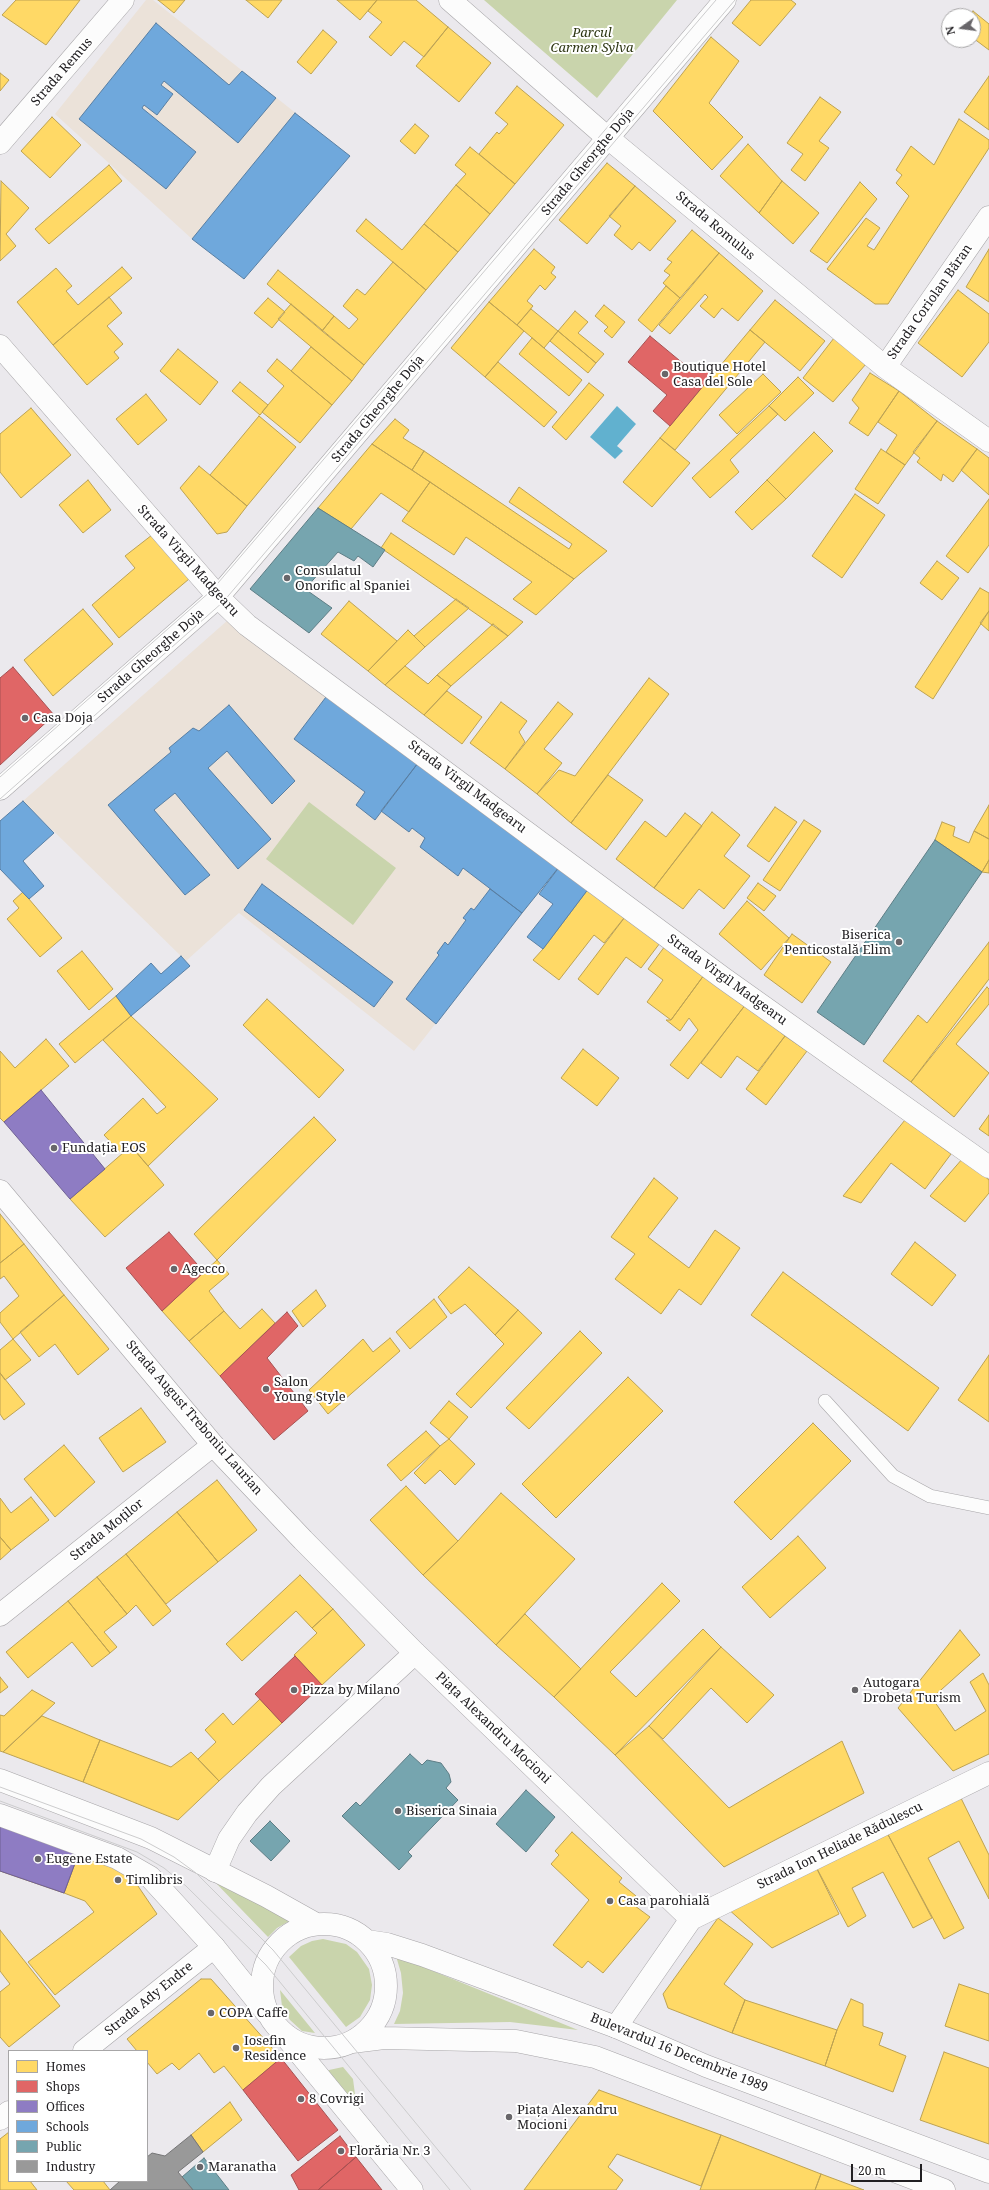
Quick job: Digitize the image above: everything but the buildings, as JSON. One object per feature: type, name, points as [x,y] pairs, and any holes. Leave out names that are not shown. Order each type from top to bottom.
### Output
[{"type":"street","name":"Strada Remus","points":[[0,143],[123,0]]},
{"type":"street","name":"Strada Romulus","points":[[450,0],[608,138],[885,367],[989,441]]},
{"type":"street","name":"Strada Gheorghe Doja","points":[[0,789],[218,597],[725,0]]},
{"type":"street","name":"Strada Coriolan Băran","points":[[885,367],[989,217]]},
{"type":"street","name":"Strada Virgil Madgearu","points":[[0,346],[218,597],[247,625],[723,978],[989,1167]]},
{"type":"street","name":"Strada August Treboniu Laurian","points":[[0,1191],[213,1445],[303,1540],[415,1654]]},
{"type":"street","name":"Strada Moților","points":[[0,1615],[213,1445]]},
{"type":"street","points":[[215,1871],[233,1834],[247,1812],[271,1786],[415,1654]]},
{"type":"street","name":"Piața Alexandru Mocioni","points":[[415,1654],[691,1919]]},
{"type":"street","name":"Strada Ion Heliade Rădulescu","points":[[691,1919],[989,1773]]},
{"type":"street","points":[[0,1780],[151,1838],[266,1896],[316,1924]]},
{"type":"street","points":[[0,1815],[86,1846],[135,1868],[150,1877],[214,1947],[412,2190]]},
{"type":"street","points":[[616,2027],[691,1919]]},
{"type":"street","points":[[352,2042],[368,2030],[380,2014],[386,1995],[385,1976],[379,1957],[367,1941],[352,1930],[334,1925],[316,1924],[299,1929],[285,1938],[274,1950],[266,1965],[262,1984],[265,2003],[278,2026],[298,2043],[316,2048],[335,2048],[352,2042],[384,2038],[516,2041],[595,2057],[944,2190]]},
{"type":"street","name":"Bulevardul 16 Decembrie 1989","points":[[367,1941],[387,1944],[422,1955],[616,2027],[706,2066],[989,2172]]},
{"type":"street","name":"Strada Ady Endre","points":[[85,2050],[214,1947]]},
{"type":"street","points":[[0,2119],[8,2113]]},
{"type":"lane","points":[[825,1401],[893,1476],[930,1496],[989,1508]]},
{"type":"shaded area","points":[[146,0],[153,0],[350,156],[244,279],[192,239],[55,114]]},
{"type":"shaded area","points":[[228,620],[563,862],[414,1051],[239,913],[186,961],[23,801]]},
{"type":"green space","name":"Parcul Carmen Sylva","points":[[484,0],[677,0],[597,98]]},
{"type":"green space","points":[[309,802],[396,868],[353,925],[266,859]]},
{"type":"green space","points":[[213,1880],[293,1919],[277,1928],[268,1937]]},
{"type":"green space","points":[[323,1939],[346,1944],[357,1952],[369,1969],[372,1985],[370,2000],[360,2017],[346,2027],[289,1957],[301,1946],[312,1941]]},
{"type":"green space","points":[[396,1956],[578,2030],[510,2022],[394,2024],[400,2011],[403,1993],[401,1973]]},
{"type":"green space","points":[[280,1990],[315,2033],[302,2031],[290,2020],[282,2006]]},
{"type":"green space","points":[[343,2067],[353,2079],[356,2102],[349,2103],[327,2076],[329,2070]]},
{"type":"water","points":[[617,406],[636,424],[617,446],[623,451],[615,459],[590,437]]},
{"type":"tram line","points":[[0,777],[212,590],[716,0]]},
{"type":"tram line","points":[[0,799],[223,602],[735,0]]},
{"type":"tram line","points":[[0,1787],[141,1839],[174,1857],[196,1873],[273,1950],[471,2190]]},
{"type":"tram line","points":[[0,1801],[137,1852],[164,1868],[186,1886],[266,1965],[450,2190]]},
{"type":"place","name":"Boutique Hotel Casa del Sole","points":[[665,374]]},
{"type":"place","name":"Consulatul Onorific al Spaniei","points":[[287,578]]},
{"type":"place","name":"Casa Doja","points":[[25,718]]},
{"type":"place","name":"Biserica Penticostală Elim","points":[[899,942]]},
{"type":"place","name":"Fundația EOS","points":[[54,1148]]},
{"type":"place","name":"Agecco","points":[[174,1269]]},
{"type":"place","name":"Salon Young Style","points":[[266,1389]]},
{"type":"place","name":"Pizza by Milano","points":[[294,1690]]},
{"type":"place","name":"Autogara Drobeta Turism","points":[[855,1690]]},
{"type":"place","name":"Biserica Sinaia","points":[[398,1811]]},
{"type":"place","name":"Eugene Estate","points":[[38,1859]]},
{"type":"place","name":"Timlibris","points":[[118,1880]]},
{"type":"place","name":"Casa parohială","points":[[610,1901]]},
{"type":"place","name":"COPA Caffe","points":[[211,2013]]},
{"type":"place","name":"Iosefin Residence","points":[[236,2048]]},
{"type":"place","name":"8 Covrigi","points":[[301,2099]]},
{"type":"place","name":"Piața Alexandru Mocioni","points":[[509,2117]]},
{"type":"place","name":"Florăria Nr. 3","points":[[341,2151]]},
{"type":"place","name":"Maranatha","points":[[200,2167]]}]
